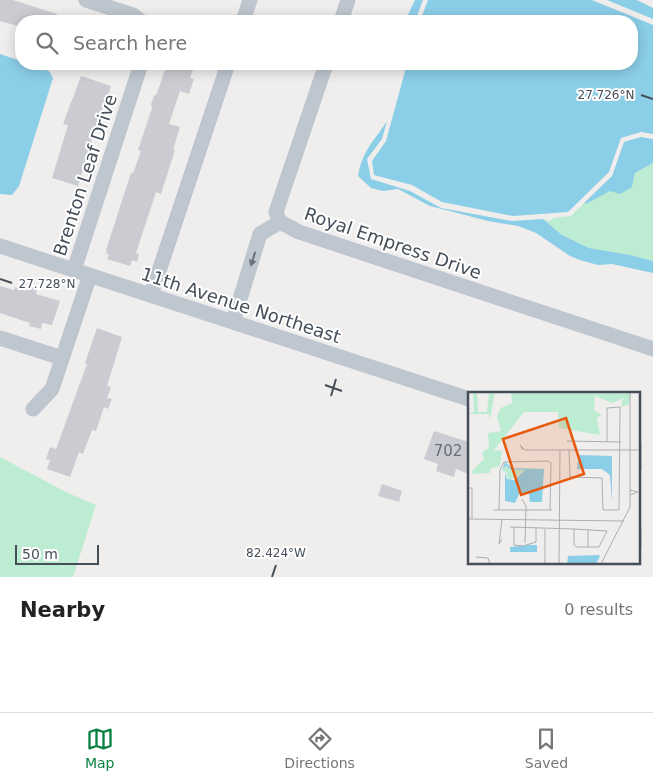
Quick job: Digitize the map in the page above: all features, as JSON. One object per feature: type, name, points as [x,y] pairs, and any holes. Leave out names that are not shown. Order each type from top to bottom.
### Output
[{"type":"street","points":[[86,0],[133,15]]},
{"type":"street","points":[[245,15],[250,0]]},
{"type":"street","points":[[343,15],[348,0]]},
{"type":"street","name":"Brenton Leaf Drive","points":[[74,270],[139,70]]},
{"type":"street","points":[[151,295],[226,70]]},
{"type":"street","name":"Royal Empress Drive","points":[[324,70],[276,212],[280,222],[308,235],[653,349]]},
{"type":"street","points":[[233,322],[260,234],[280,222]]},
{"type":"street","name":"11th Avenue Northeast","points":[[0,246],[468,399]]},
{"type":"street","points":[[33,409],[52,389],[90,276]]},
{"type":"street","points":[[0,338],[62,358]]},
{"type":"green space","points":[[653,163],[653,261],[589,248],[562,235],[543,219],[550,221],[553,218],[571,216],[584,203],[587,204],[610,190],[632,187],[635,173]]},
{"type":"green space","points":[[0,457],[68,493],[96,505],[73,577],[0,577]]},
{"type":"water","points":[[415,0],[423,0],[417,15],[408,15]]},
{"type":"water","points":[[428,0],[592,0],[629,15],[422,15]]},
{"type":"water","points":[[607,0],[637,0],[653,8],[653,19]]},
{"type":"water","points":[[638,19],[653,25],[653,134],[641,132],[621,138],[609,172],[568,212],[513,216],[442,202],[412,185],[374,175],[372,161],[386,141],[405,70],[638,70]]},
{"type":"water","points":[[0,54],[15,59],[15,70],[46,70],[49,71],[53,78],[19,186],[12,195],[0,194]]},
{"type":"water","points":[[387,121],[382,139],[367,159],[371,179],[410,191],[441,208],[512,221],[543,219],[562,235],[589,248],[653,261],[653,273],[612,264],[598,265],[580,260],[570,256],[536,233],[518,226],[488,221],[430,206],[398,189],[383,191],[371,188],[358,176],[360,167],[369,147]]},
{"type":"water","points":[[641,137],[653,139],[653,163],[635,173],[632,187],[620,194],[610,191],[586,204],[584,203],[612,176],[624,142]]},
{"type":"building","points":[[0,0],[13,0],[57,14],[15,15],[15,25],[0,21]]},
{"type":"building","points":[[165,70],[193,70],[190,78],[194,79],[189,94],[180,91],[169,124],[180,127],[161,194],[156,192],[136,253],[139,254],[137,262],[132,260],[130,266],[107,259],[109,254],[106,254],[106,250],[131,173],[133,173],[141,151],[138,150],[152,108],[151,104]]},
{"type":"building","points":[[81,76],[111,86],[78,186],[52,178],[68,125],[63,124]]},
{"type":"building","points":[[0,286],[14,290],[15,287],[26,291],[27,286],[37,289],[36,294],[60,301],[52,325],[42,323],[41,329],[29,326],[30,323],[0,313]]},
{"type":"building","points":[[97,328],[122,337],[107,386],[111,387],[107,398],[112,399],[108,409],[104,407],[96,431],[92,430],[83,454],[79,452],[70,477],[47,469],[50,460],[46,459],[50,447],[56,449],[87,364],[85,363]]},
{"type":"building","points":[[434,431],[468,442],[468,474],[456,469],[454,477],[436,471],[438,464],[424,459]]},
{"type":"building","points":[[382,484],[402,491],[399,502],[378,496]]}]
